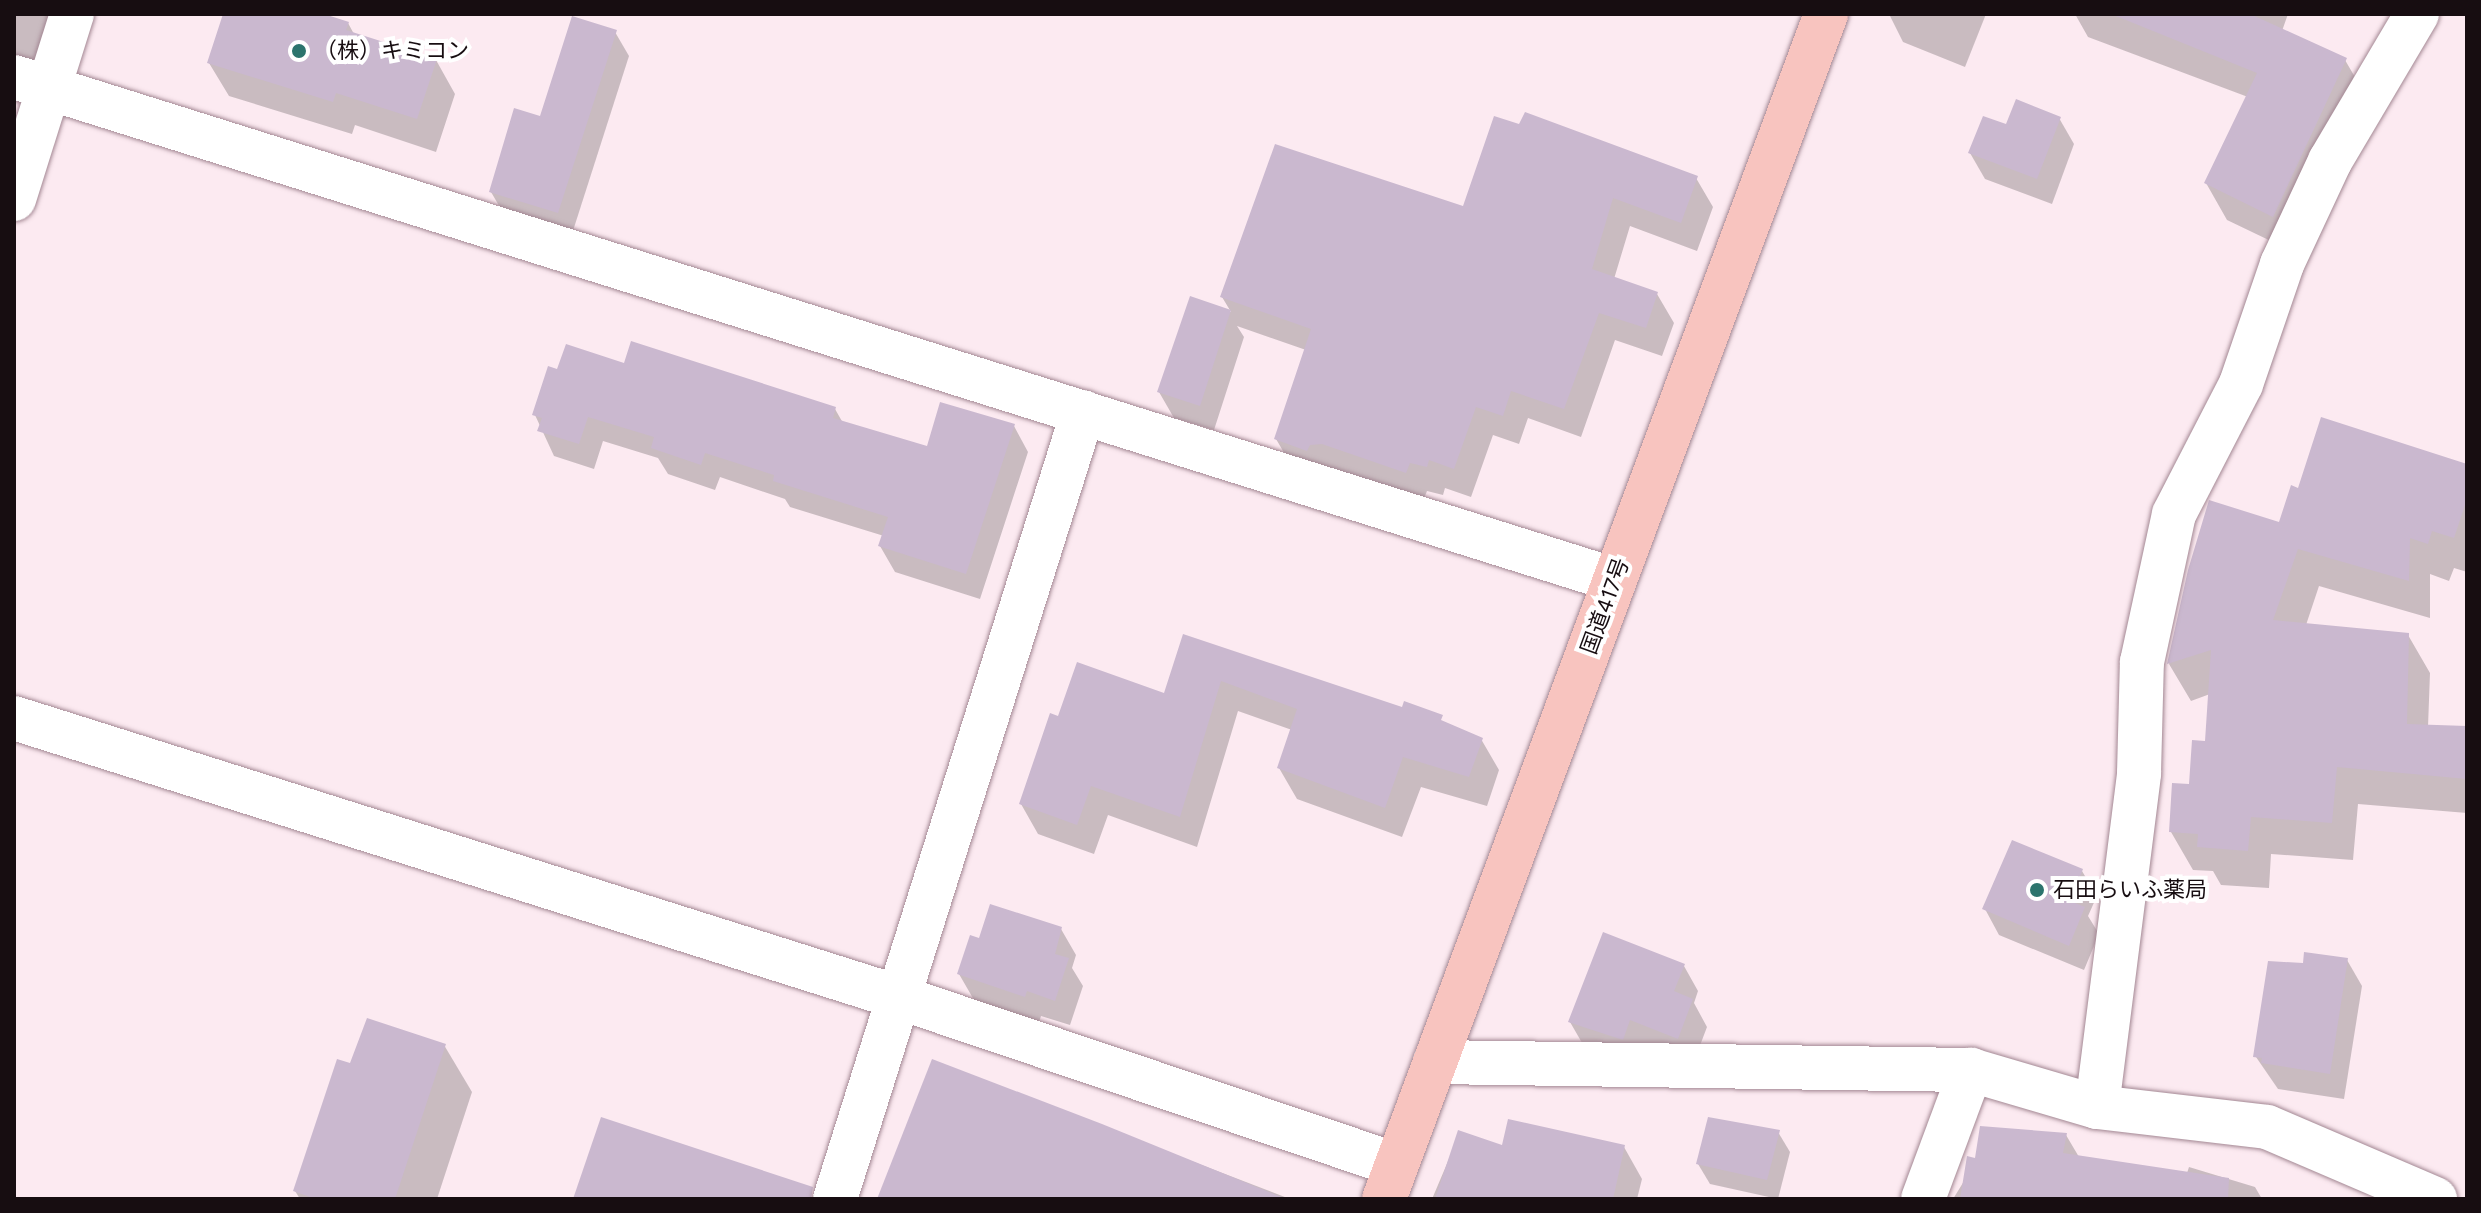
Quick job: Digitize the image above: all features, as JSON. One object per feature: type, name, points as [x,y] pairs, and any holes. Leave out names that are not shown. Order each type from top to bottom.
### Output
[{"type":"highway","name":"国道417号","points":[[1390,1182],[1826,14]]},
{"type":"street","points":[[14,199],[32,83],[72,14]]},
{"type":"street","points":[[2097,1107],[2139,773],[2142,662],[2174,514],[2241,384],[2282,264],[2330,161],[2417,14]]},
{"type":"street","points":[[32,83],[1615,580]]},
{"type":"street","points":[[835,1199],[901,998],[1083,412]]},
{"type":"street","points":[[14,718],[901,998],[1390,1182]]},
{"type":"street","points":[[1435,1062],[1971,1070],[2097,1107],[2267,1127],[2435,1199]]},
{"type":"street","points":[[1923,1199],[1971,1070]]},
{"type":"building","points":[[223,14],[324,14],[349,22],[346,30],[437,59],[417,119],[336,93],[333,102],[207,63]]},
{"type":"building","points":[[2111,14],[2250,14],[2347,58],[2273,217],[2204,183],[2257,73]]},
{"type":"building","points":[[572,16],[617,30],[558,213],[489,192],[514,108],[540,116]]},
{"type":"building","points":[[2016,99],[2061,117],[2037,179],[1968,153],[1983,116],[2006,124]]},
{"type":"building","points":[[1525,112],[1698,176],[1681,223],[1613,198],[1592,269],[1658,292],[1646,328],[1599,313],[1564,409],[1511,391],[1503,416],[1476,407],[1454,469],[1429,460],[1427,467],[1410,463],[1406,473],[1322,444],[1310,445],[1307,451],[1274,439],[1311,329],[1220,297],[1275,144],[1463,206],[1494,116],[1519,124]]},
{"type":"building","points":[[1190,296],[1231,310],[1200,406],[1157,392]]},
{"type":"building","points":[[631,341],[836,407],[833,418],[927,446],[940,402],[1015,424],[966,574],[878,546],[888,517],[773,481],[774,475],[705,453],[701,465],[651,448],[654,437],[588,417],[579,444],[537,431],[542,418],[532,415],[548,366],[557,369],[566,344],[624,363]]},
{"type":"building","points":[[2321,417],[2467,464],[2467,499],[2454,538],[2432,531],[2428,544],[2410,538],[2409,581],[2298,549],[2273,620],[2409,633],[2407,724],[2467,726],[2467,779],[2337,767],[2332,823],[2251,817],[2248,851],[2197,847],[2198,834],[2169,832],[2172,783],[2189,784],[2192,740],[2205,741],[2211,650],[2167,664],[2188,570],[2209,500],[2279,522],[2291,485],[2298,488]]},
{"type":"building","points":[[1183,634],[1402,707],[1404,701],[1443,715],[1441,720],[1483,738],[1469,777],[1403,757],[1385,808],[1277,768],[1297,709],[1221,681],[1180,817],[1091,786],[1077,825],[1019,804],[1050,713],[1058,716],[1077,662],[1164,693]]},
{"type":"building","points":[[2012,840],[2083,869],[2070,901],[2085,907],[2069,946],[1982,909]]},
{"type":"building","points":[[990,904],[1062,927],[1055,954],[1069,958],[1055,1001],[1027,991],[1025,997],[957,974],[970,935],[979,938]]},
{"type":"building","points":[[1603,932],[1685,964],[1674,991],[1693,999],[1678,1039],[1630,1020],[1623,1040],[1568,1022]]},
{"type":"building","points":[[2304,952],[2348,958],[2330,1074],[2261,1063],[2262,1058],[2253,1057],[2268,961],[2303,963]]},
{"type":"building","points":[[367,1018],[446,1044],[395,1199],[316,1199],[293,1191],[337,1059],[350,1063]]},
{"type":"building","points":[[932,1059],[1102,1124],[1286,1199],[877,1199]]},
{"type":"building","points":[[601,1117],[813,1187],[811,1199],[573,1199]]},
{"type":"building","points":[[1708,1117],[1780,1130],[1767,1180],[1696,1164]]},
{"type":"building","points":[[1508,1119],[1625,1145],[1613,1199],[1435,1199],[1458,1130],[1502,1145]]},
{"type":"building","points":[[1980,1126],[2067,1133],[2063,1153],[2229,1178],[2228,1199],[1960,1199],[1967,1156],[1975,1158]]},
{"type":"place","name":"（株）キミコン","points":[[299,51]]},
{"type":"place","name":"石田らいふ薬局","points":[[2037,890]]}]
